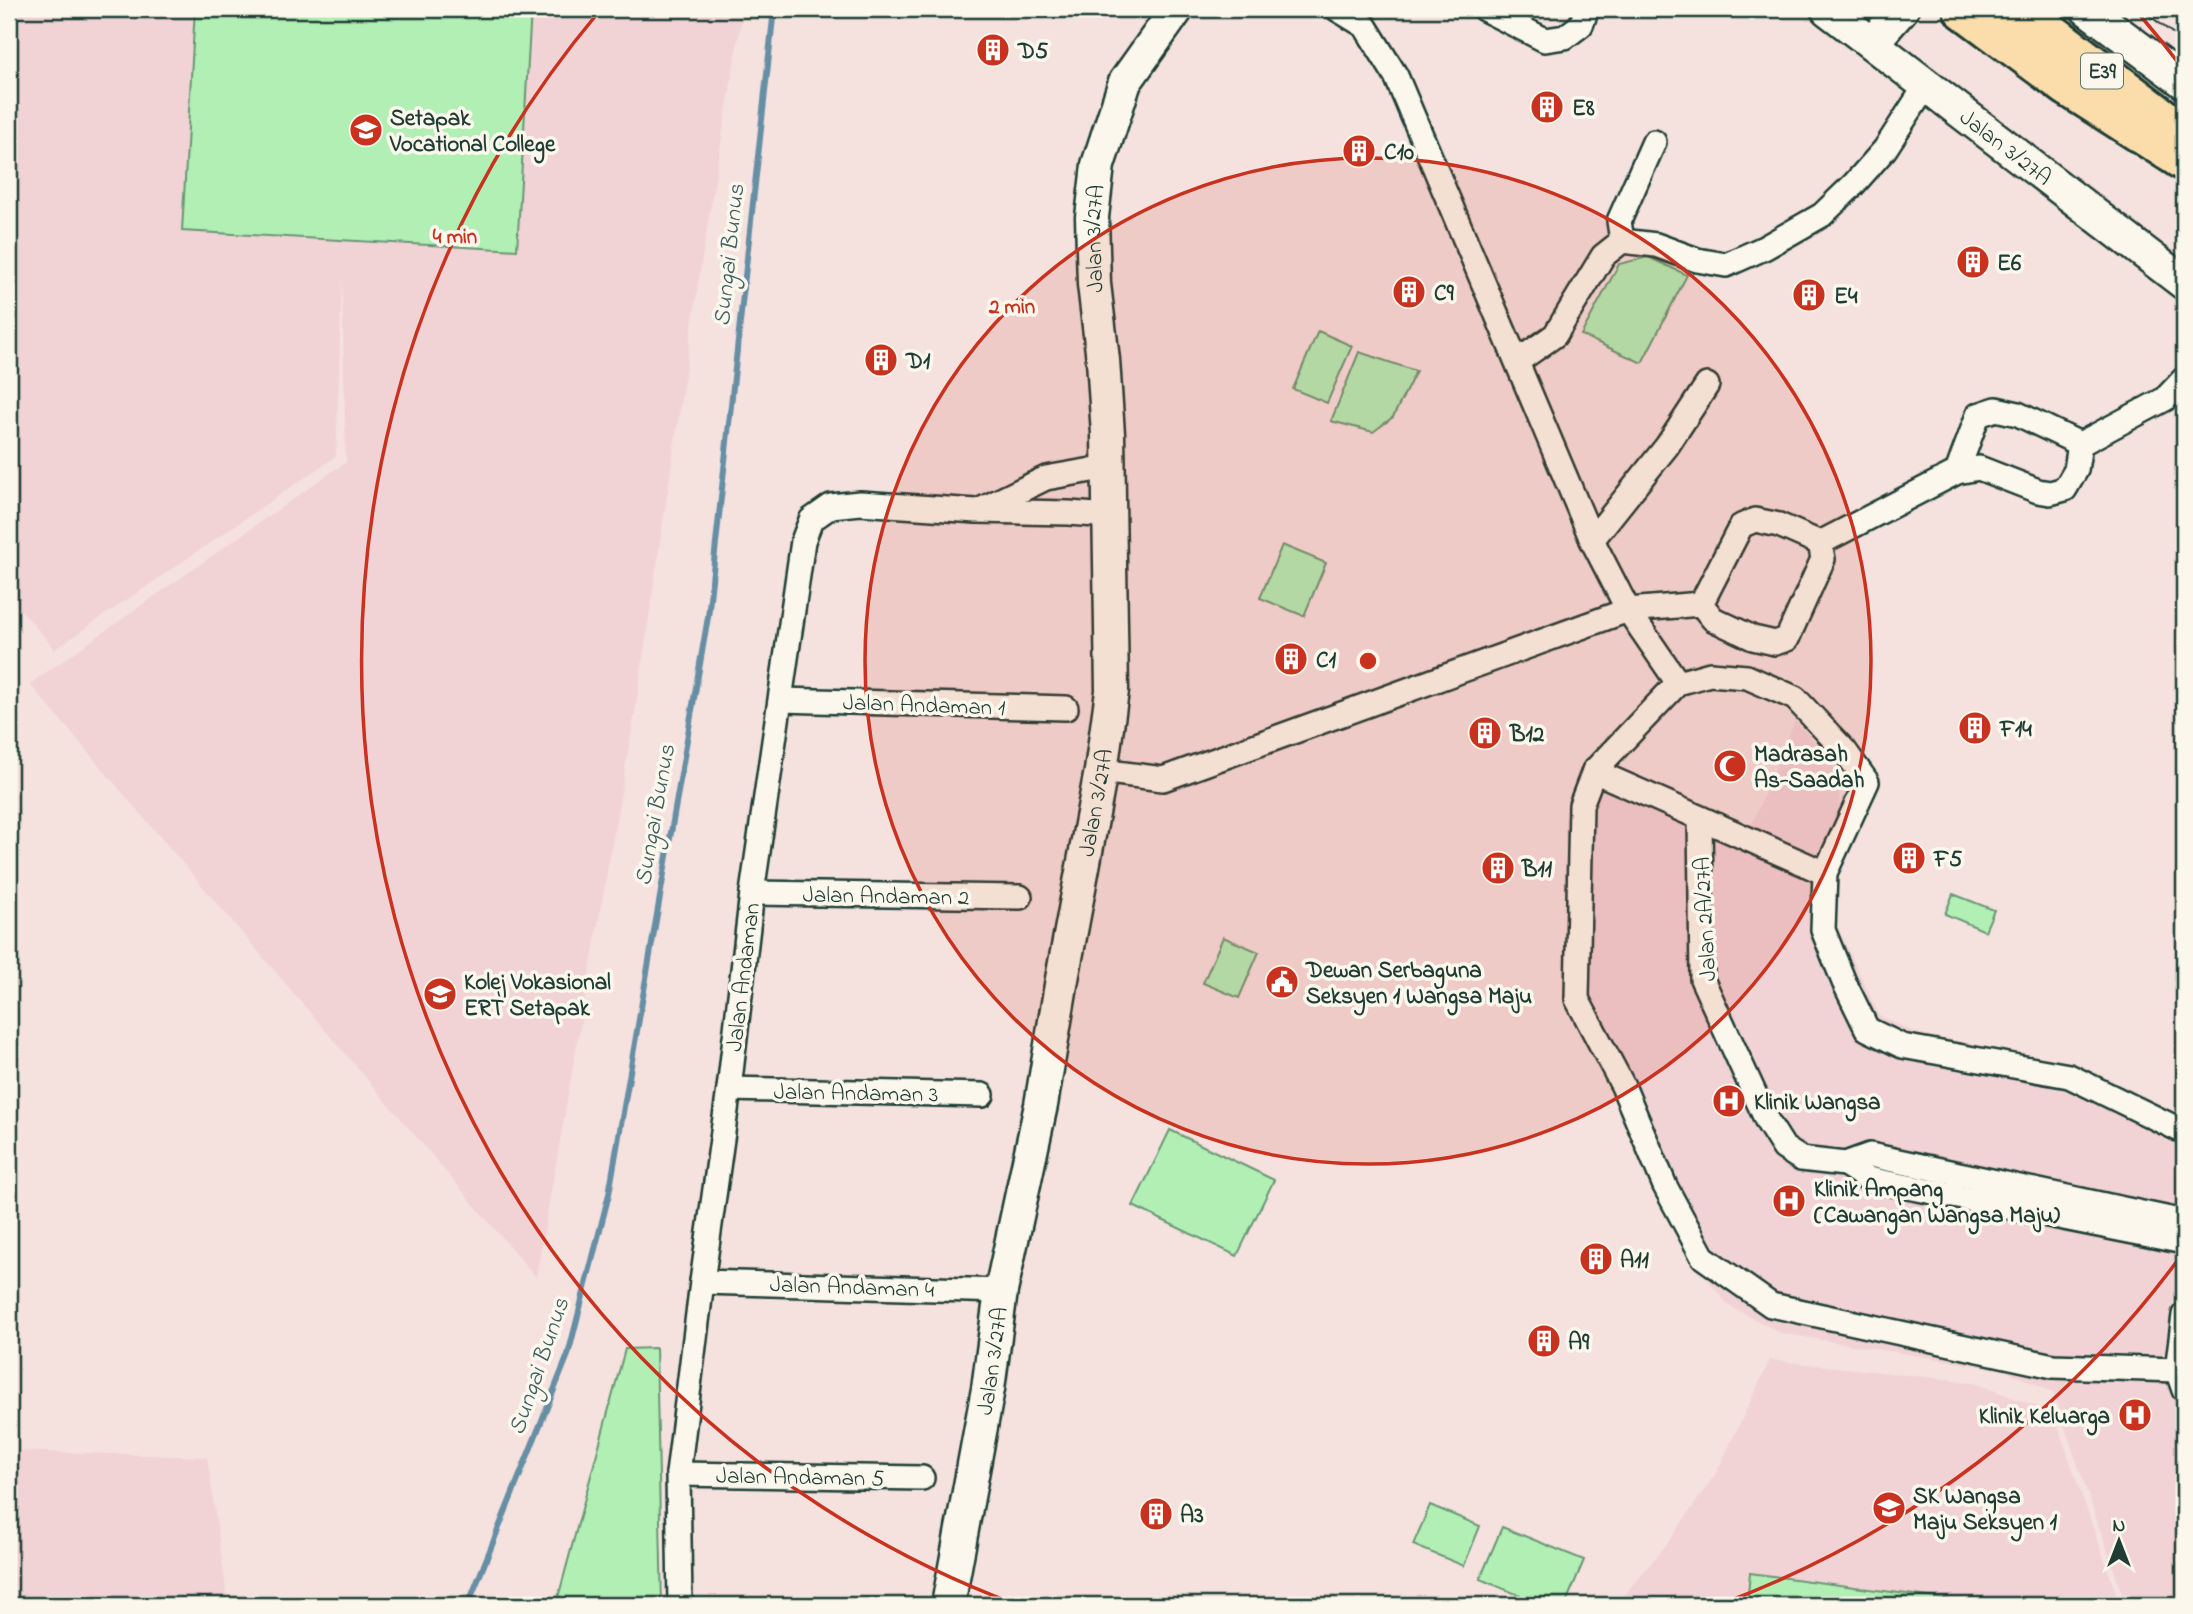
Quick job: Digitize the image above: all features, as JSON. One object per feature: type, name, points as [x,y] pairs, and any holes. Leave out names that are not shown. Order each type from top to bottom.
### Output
[{"type":"highway","points":[[1964,9],[2067,86],[2184,161]]},
{"type":"highway","name":"E39","points":[[2020,9],[2184,134]]},
{"type":"highway","name":"E39","points":[[2061,9],[2184,103]]},
{"type":"street","name":"Jalan 3/27A","points":[[948,1605],[988,1389],[1001,1291],[1041,1105],[1101,771],[1112,691],[1109,467],[1103,360],[1094,285],[1093,217],[1098,165],[1125,82],[1177,9]]},
{"type":"street","points":[[1484,9],[1545,40],[1565,37],[1581,25],[1587,9]]},
{"type":"street","name":"Jalan 3/27A","points":[[1827,9],[1865,27],[1927,84],[2184,282]]},
{"type":"street","points":[[1865,27],[1902,9]]},
{"type":"street","points":[[1998,9],[2184,152]]},
{"type":"street","points":[[2087,9],[2184,82]]},
{"type":"street","points":[[1350,12],[1365,26],[1396,76],[1592,540],[1628,610],[1678,683]]},
{"type":"street","points":[[1518,361],[1555,335],[1604,256],[1622,241],[1656,245],[1697,260],[1726,265],[1764,248],[1822,215],[1885,149],[1927,84]]},
{"type":"street","points":[[1622,241],[1619,221],[1654,142]]},
{"type":"street","points":[[2080,444],[2165,399],[2184,379]]},
{"type":"street","points":[[1592,540],[1667,446],[1707,385]]},
{"type":"street","points":[[1957,472],[1978,415],[1996,409],[2018,414],[2080,444]]},
{"type":"street","points":[[1820,543],[1957,472],[1979,468],[2038,491],[2050,493],[2065,489],[2076,470],[2080,444]]},
{"type":"street","name":"Jalan Andaman","points":[[976,511],[1046,478],[1109,467]]},
{"type":"street","name":"Jalan Andaman","points":[[680,1605],[678,1474],[752,893],[803,541],[811,520],[831,506],[860,503],[1110,516]]},
{"type":"street","points":[[1701,604],[1741,526],[1755,520],[1779,525],[1820,543]]},
{"type":"street","points":[[1701,604],[1713,618],[1753,638],[1775,643],[1787,639],[1823,559],[1820,543]]},
{"type":"street","points":[[1101,771],[1163,779],[1628,610],[1701,604]]},
{"type":"street","points":[[2184,1132],[2069,1076],[1902,1046],[1867,1029],[1823,930],[1825,873],[1867,782],[1845,751],[1796,698],[1747,677],[1710,674],[1678,683],[1594,771],[1581,805],[1577,999],[1623,1086],[1665,1186],[1703,1257],[1771,1305],[2053,1366],[2181,1380],[2184,1315]]},
{"type":"street","name":"Jalan Andaman 1","points":[[781,700],[1066,708]]},
{"type":"street","points":[[1594,771],[1825,873]]},
{"type":"street","name":"Jalan 2A/27A","points":[[1700,818],[1702,979],[1767,1121],[1784,1148],[1801,1158],[1845,1164],[1867,1179],[2184,1242]]},
{"type":"street","name":"Jalan Andaman 2","points":[[752,893],[1020,897]]},
{"type":"street","name":"Jalan Andaman 3","points":[[729,1089],[982,1095]]},
{"type":"street","name":"Jalan 2A/27A","points":[[1845,1164],[1870,1155],[2184,1222]]},
{"type":"street","name":"Jalan Andaman 4","points":[[702,1282],[1001,1291]]},
{"type":"street","name":"Jalan Andaman 5","points":[[678,1474],[922,1478]]},
{"type":"shaded area","points":[[9,9],[743,9],[701,264],[635,712],[536,1277],[30,684],[346,462],[342,276],[336,456],[55,649],[9,596]]},
{"type":"shaded area","points":[[1795,721],[1826,754],[1838,774],[1840,816],[1821,859],[1749,831]]},
{"type":"shaded area","points":[[1588,761],[1840,874],[1835,922],[1879,1015],[1913,1032],[2074,1070],[2184,1118],[2184,1605],[2126,1605],[2053,1392],[2004,1370],[1781,1333],[1728,1305],[1687,1253],[1567,998],[1565,820]]},
{"type":"shaded area","name":"SK Wangsa Maju Seksyen 1","points":[[1770,1360],[1971,1382],[2053,1413],[2120,1605],[1619,1605],[1668,1543],[1717,1472]]},
{"type":"shaded area","points":[[9,1451],[207,1457],[228,1605],[9,1605]]},
{"type":"green space","points":[[195,9],[531,9],[517,250],[182,231]]},
{"type":"green space","points":[[1648,257],[1687,275],[1642,363],[1581,335],[1619,264]]},
{"type":"green space","points":[[1318,331],[1352,346],[1327,403],[1293,389]]},
{"type":"green space","points":[[1359,352],[1416,371],[1393,417],[1373,432],[1331,421]]},
{"type":"green space","points":[[1282,545],[1326,563],[1304,616],[1260,598]]},
{"type":"green space","points":[[1953,894],[1994,910],[1985,931],[1945,914]]},
{"type":"green space","points":[[1223,937],[1259,952],[1239,998],[1203,983]]},
{"type":"green space","points":[[1170,1130],[1274,1180],[1237,1256],[1133,1206]]},
{"type":"green space","points":[[656,1348],[662,1605],[558,1605],[625,1349]]},
{"type":"green space","points":[[1430,1505],[1480,1526],[1464,1566],[1413,1545]]},
{"type":"green space","points":[[1502,1527],[1584,1560],[1565,1605],[1543,1605],[1480,1579]]},
{"type":"green space","points":[[1750,1573],[1989,1605],[1747,1605]]},
{"type":"waterway","name":"Sungai Bunus","points":[[468,1605],[568,1355],[609,1194],[708,617],[774,9]]},
{"type":"tram line","points":[[2141,9],[2184,42]]},
{"type":"place","name":"D5","points":[[993,50]]},
{"type":"place","name":"E8","points":[[1547,107]]},
{"type":"place","name":"Setapak Vocational College","points":[[366,130]]},
{"type":"place","name":"C10","points":[[1359,151]]},
{"type":"place","name":"E6","points":[[1973,262]]},
{"type":"place","name":"C9","points":[[1409,292]]},
{"type":"place","name":"E4","points":[[1809,295]]},
{"type":"place","name":"D1","points":[[881,360]]},
{"type":"place","name":"C1","points":[[1291,659]]},
{"type":"place","name":"F14","points":[[1975,728]]},
{"type":"place","name":"B12","points":[[1485,733]]},
{"type":"place","name":"Madrasah As-Saadah","points":[[1730,766]]},
{"type":"place","name":"F5","points":[[1909,858]]},
{"type":"place","name":"B11","points":[[1498,868]]},
{"type":"place","name":"Dewan Serbaguna Seksyen 1 Wangsa Maju","points":[[1282,982]]},
{"type":"place","name":"Kolej Vokasional ERT Setapak","points":[[440,994]]},
{"type":"place","name":"Klinik Wangsa","points":[[1729,1101]]},
{"type":"place","name":"Klinik Ampang (Cawangan Wangsa Maju)","points":[[1789,1201]]},
{"type":"place","name":"A11","points":[[1596,1259]]},
{"type":"place","name":"A9","points":[[1544,1341]]},
{"type":"place","name":"Klinik Keluarga","points":[[2135,1415]]},
{"type":"place","name":"SK Wangsa Maju Seksyen 1","points":[[1889,1508]]},
{"type":"place","name":"A3","points":[[1156,1514]]}]
